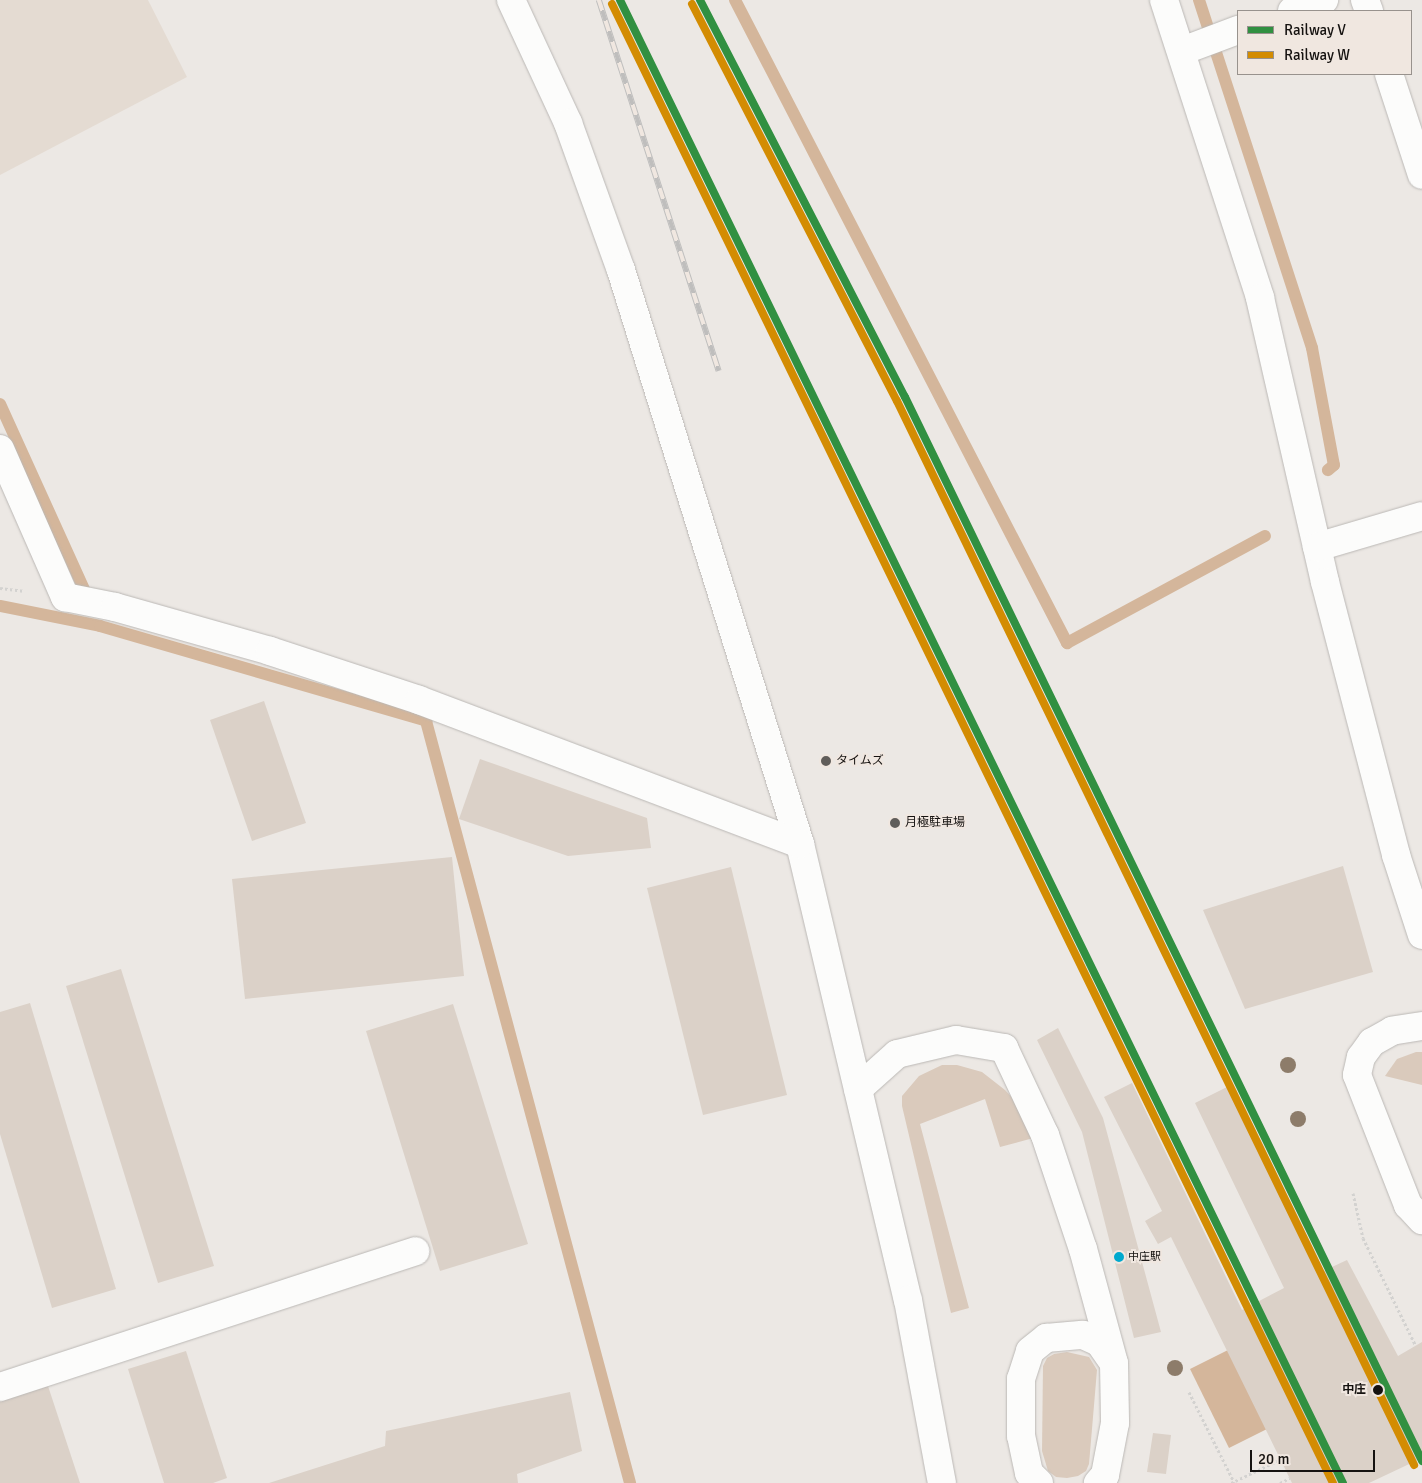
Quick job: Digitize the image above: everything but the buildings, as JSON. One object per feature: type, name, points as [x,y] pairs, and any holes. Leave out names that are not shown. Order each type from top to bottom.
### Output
[{"type":"street","points":[[512,0],[568,123],[622,270],[800,844],[908,1300],[942,1483]]},
{"type":"street","points":[[1164,0],[1191,47],[1260,298],[1317,547],[1396,856],[1422,935]]},
{"type":"street","points":[[1295,10],[1324,0]]},
{"type":"street","points":[[1191,47],[1233,32]]},
{"type":"street","points":[[1389,75],[1422,174]]},
{"type":"street","points":[[0,449],[65,597],[92,602],[270,651],[419,700],[800,844]]},
{"type":"street","points":[[1317,547],[1422,516]]},
{"type":"street","points":[[1422,1026],[1392,1031],[1372,1042],[1361,1057],[1357,1075],[1408,1205],[1422,1220]]},
{"type":"street","points":[[858,1089],[897,1054],[956,1040],[1004,1048],[1045,1134],[1082,1248],[1114,1363],[1115,1423],[1105,1474],[1098,1483]]},
{"type":"street","points":[[0,1387],[416,1251]]},
{"type":"street","points":[[1040,1483],[1030,1474],[1021,1436],[1022,1379],[1030,1351],[1046,1338],[1083,1335],[1099,1342],[1114,1363]]},
{"type":"path","points":[[1352,1194],[1363,1238],[1416,1346]]},
{"type":"path","points":[[1188,1392],[1233,1482],[1282,1459]]},
{"type":"path","points":[[1280,1483],[1290,1478]]},
{"type":"shaded area","points":[[0,0],[148,0],[187,77],[0,175]]},
{"type":"shaded area","points":[[1416,1052],[1422,1052],[1422,1085],[1385,1076],[1397,1059]]},
{"type":"shaded area","points":[[942,1065],[957,1065],[982,1072],[1005,1090],[1020,1106],[1037,1137],[1000,1147],[985,1099],[920,1124],[969,1308],[951,1313],[902,1106],[902,1096],[919,1076]]},
{"type":"shaded area","points":[[1228,1350],[1267,1429],[1229,1448],[1190,1369]]},
{"type":"shaded area","points":[[1067,1352],[1089,1357],[1097,1370],[1089,1464],[1086,1471],[1078,1476],[1067,1478],[1056,1477],[1048,1471],[1042,1451],[1043,1366],[1047,1358],[1054,1354]]},
{"type":"waterway","points":[[735,0],[1067,643],[1265,536]]},
{"type":"waterway","points":[[1199,0],[1312,348],[1334,465],[1328,470]]},
{"type":"waterway","points":[[0,404],[90,602]]},
{"type":"waterway","points":[[0,606],[100,626],[426,721],[630,1483]]},
{"type":"railway","points":[[599,0],[719,371]]},
{"type":"rail line","name":"V","points":[[620,0],[1343,1483]]},
{"type":"rail line","name":"V","points":[[700,0],[905,397],[1422,1461]]},
{"type":"rail line","name":"W","points":[[612,4],[1333,1483]]},
{"type":"rail line","name":"W","points":[[692,4],[897,401],[1414,1465]]},
{"type":"place","name":"タイムズ","points":[[826,761]]},
{"type":"place","name":"月極駐車場","points":[[895,823]]},
{"type":"place","name":"中庄駅","points":[[1119,1257]]},
{"type":"place","name":"中庄","points":[[1378,1390]]}]
